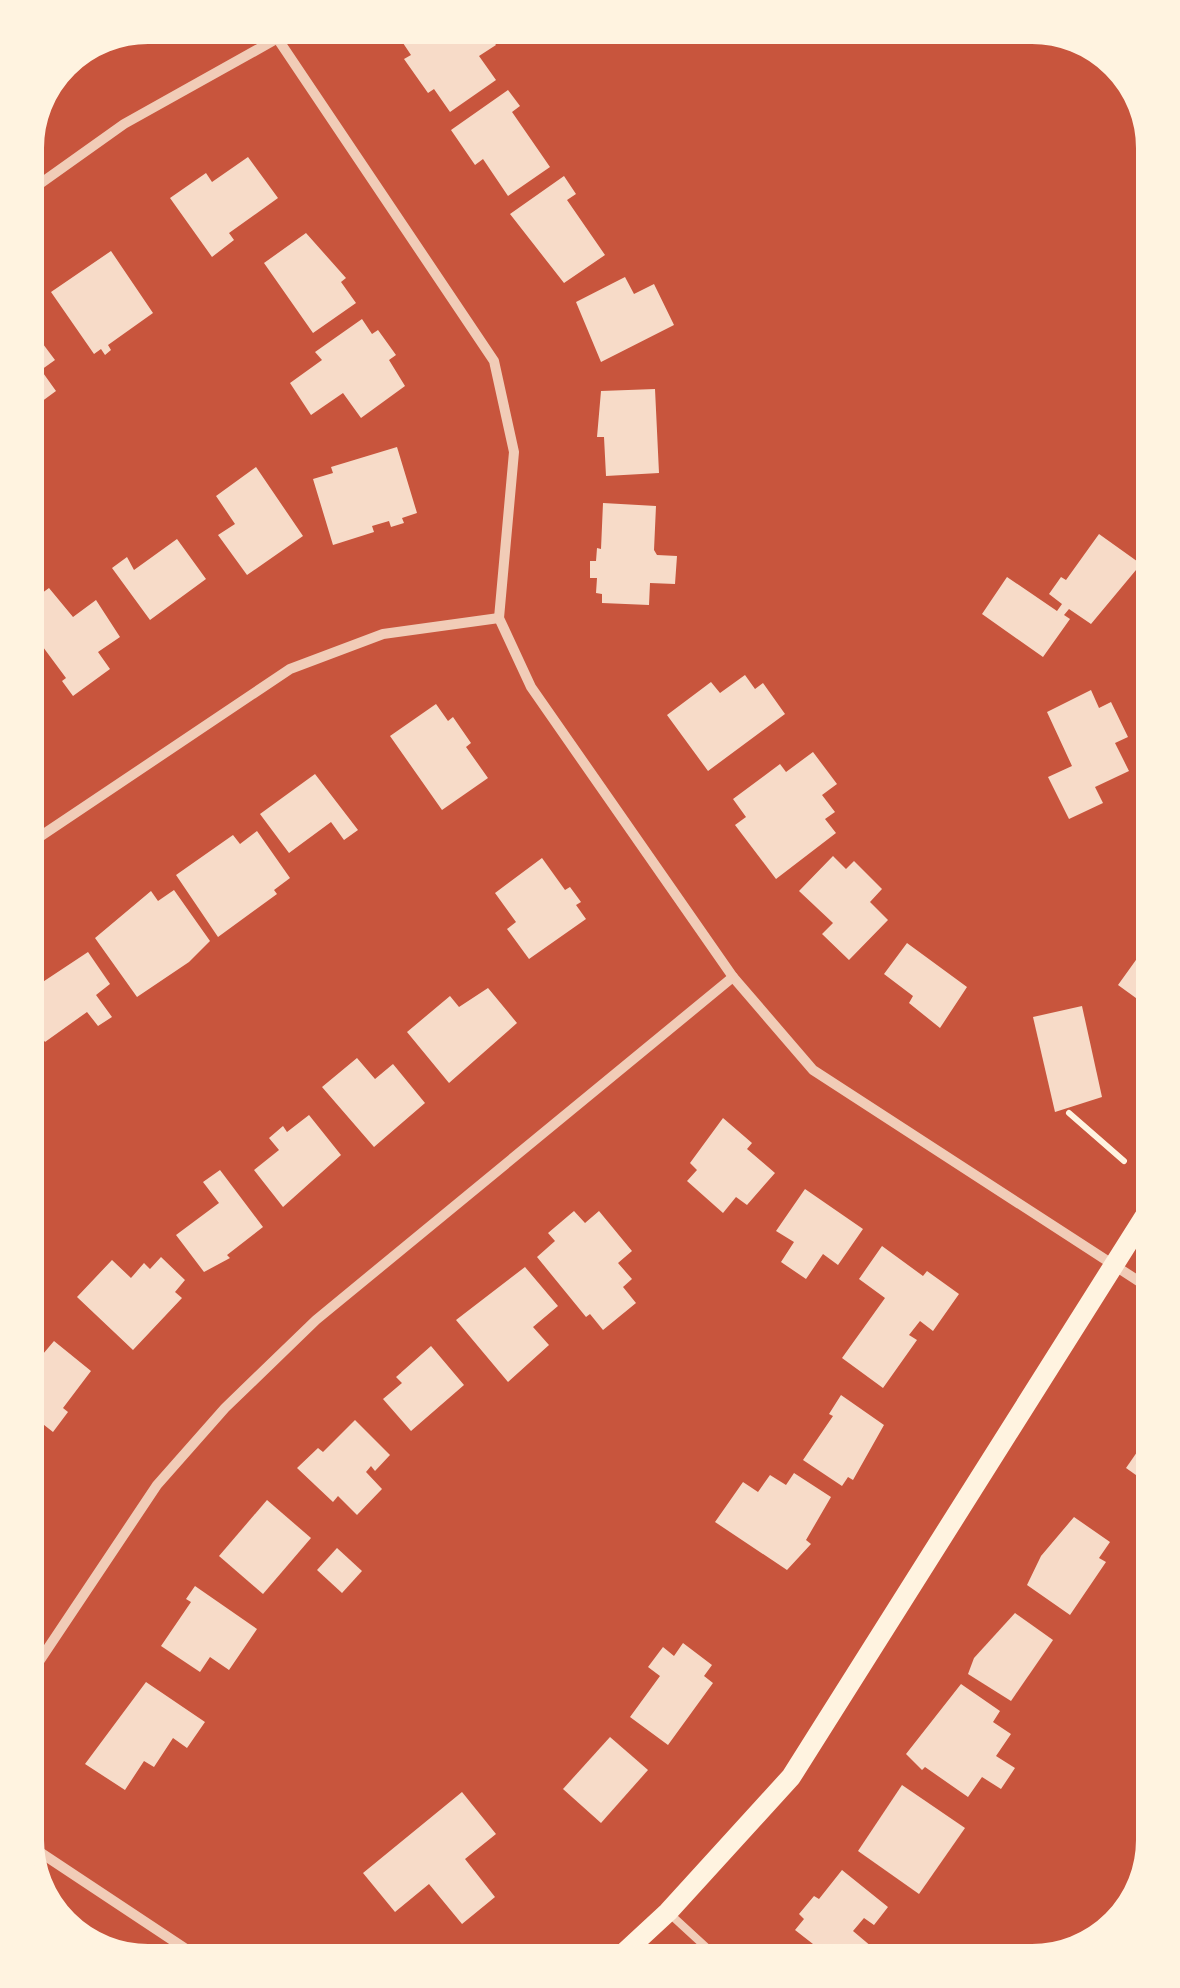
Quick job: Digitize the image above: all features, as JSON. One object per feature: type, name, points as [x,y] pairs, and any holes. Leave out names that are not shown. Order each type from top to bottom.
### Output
[{"type":"main road","points":[[628,1950],[668,1912],[791,1776],[1142,1219]]},
{"type":"street","points":[[38,185],[124,124],[278,38],[494,361],[514,452],[499,618],[531,686],[733,978],[814,1070],[1142,1283]]},
{"type":"street","points":[[38,838],[290,669],[383,634],[499,618]]},
{"type":"street","points":[[38,1663],[157,1485],[225,1408],[316,1320],[733,978]]},
{"type":"street","points":[[39,1852],[187,1950]]},
{"type":"lane","points":[[668,1912],[709,1950]]},
{"type":"path","points":[[1069,1113],[1124,1162]]},
{"type":"building","points":[[491,38],[496,45],[479,56],[496,80],[450,112],[434,89],[428,93],[404,59],[411,55],[401,40]]},
{"type":"building","points":[[508,90],[520,106],[512,112],[550,167],[508,196],[483,159],[475,165],[451,130]]},
{"type":"building","points":[[248,157],[278,198],[229,233],[234,240],[212,257],[170,198],[206,173],[212,182]]},
{"type":"building","points":[[564,176],[576,194],[567,200],[605,255],[564,283],[510,214]]},
{"type":"building","points":[[306,233],[346,278],[341,282],[356,303],[313,333],[264,263]]},
{"type":"building","points":[[111,251],[153,313],[108,345],[111,350],[105,355],[101,349],[94,354],[51,292]]},
{"type":"building","points":[[625,277],[634,294],[654,284],[674,325],[601,362],[576,302]]},
{"type":"building","points":[[362,319],[372,334],[378,330],[396,355],[389,360],[405,386],[361,418],[343,393],[311,415],[290,383],[322,360],[315,352]]},
{"type":"building","points":[[38,337],[55,360],[41,370],[56,391],[41,402]]},
{"type":"building","points":[[655,389],[659,473],[606,476],[604,437],[597,437],[601,391]]},
{"type":"building","points":[[397,447],[417,513],[402,518],[404,523],[391,527],[389,521],[372,526],[374,532],[333,545],[313,479],[333,473],[331,467]]},
{"type":"building","points":[[256,467],[303,536],[247,575],[218,535],[235,524],[216,496]]},
{"type":"building","points":[[603,503],[656,506],[654,550],[657,555],[677,556],[675,584],[650,583],[649,605],[602,603],[602,594],[596,593],[597,578],[590,578],[590,561],[596,561],[597,548],[601,549]]},
{"type":"building","points":[[1099,534],[1141,564],[1091,624],[1069,609],[1064,615],[1070,619],[1043,657],[982,614],[1007,577],[1057,611],[1062,604],[1049,594],[1061,577],[1066,580]]},
{"type":"building","points":[[177,539],[206,579],[150,620],[112,568],[127,557],[134,570]]},
{"type":"building","points":[[49,588],[73,617],[96,600],[120,637],[98,652],[110,669],[73,696],[62,681],[66,678],[38,640],[38,596]]},
{"type":"building","points":[[745,675],[755,689],[763,683],[785,714],[708,771],[667,715],[711,682],[720,693]]},
{"type":"building","points":[[1091,690],[1099,708],[1111,702],[1128,737],[1115,743],[1129,771],[1095,787],[1103,803],[1069,819],[1048,777],[1072,766],[1047,712]]},
{"type":"building","points":[[436,704],[448,721],[453,717],[471,743],[466,747],[488,778],[442,810],[390,736]]},
{"type":"building","points":[[813,752],[837,784],[822,795],[835,812],[825,819],[836,833],[776,879],[735,825],[746,817],[733,799],[780,764],[786,772]]},
{"type":"building","points":[[315,774],[358,830],[344,840],[331,822],[289,853],[260,814]]},
{"type":"building","points":[[257,831],[290,878],[274,890],[277,894],[218,937],[176,875],[233,835],[240,844]]},
{"type":"building","points":[[833,856],[846,869],[854,861],[882,889],[870,902],[888,920],[849,960],[822,934],[833,923],[799,891]]},
{"type":"building","points":[[542,858],[565,890],[570,887],[581,902],[576,905],[586,919],[529,959],[507,929],[516,922],[495,893]]},
{"type":"building","points":[[174,890],[210,941],[189,962],[137,997],[95,938],[151,891],[158,901]]},
{"type":"building","points":[[907,943],[967,987],[940,1028],[909,1003],[913,996],[884,974]]},
{"type":"building","points":[[88,952],[110,984],[96,995],[112,1017],[98,1026],[87,1012],[45,1042],[38,1032],[38,985]]},
{"type":"building","points":[[1142,952],[1142,1002],[1118,985]]},
{"type":"building","points":[[488,988],[517,1023],[449,1083],[407,1032],[450,996],[459,1007]]},
{"type":"building","points":[[1082,1006],[1102,1097],[1055,1112],[1033,1017]]},
{"type":"building","points":[[357,1058],[375,1079],[393,1064],[425,1103],[374,1147],[322,1087]]},
{"type":"building","points":[[309,1115],[341,1155],[283,1207],[254,1170],[279,1150],[269,1138],[283,1126],[287,1132]]},
{"type":"building","points":[[723,1118],[752,1143],[747,1149],[775,1173],[747,1205],[736,1197],[723,1213],[687,1181],[697,1170],[690,1163]]},
{"type":"building","points":[[220,1170],[263,1227],[227,1255],[230,1258],[204,1272],[176,1235],[219,1203],[203,1182]]},
{"type":"building","points":[[805,1189],[863,1229],[838,1265],[823,1254],[806,1279],[781,1262],[794,1242],[776,1231]]},
{"type":"building","points":[[574,1211],[585,1223],[599,1211],[632,1251],[618,1263],[632,1279],[623,1287],[636,1303],[603,1330],[590,1314],[586,1317],[537,1257],[555,1241],[548,1233]]},
{"type":"building","points":[[882,1246],[923,1276],[927,1271],[959,1294],[933,1331],[920,1321],[909,1335],[917,1340],[883,1388],[842,1358],[885,1298],[859,1279]]},
{"type":"building","points":[[161,1257],[185,1280],[175,1292],[182,1298],[133,1350],[77,1297],[112,1260],[131,1278],[144,1263],[150,1269]]},
{"type":"building","points":[[525,1267],[558,1306],[533,1327],[549,1345],[508,1382],[456,1320]]},
{"type":"building","points":[[54,1341],[91,1371],[63,1408],[68,1412],[53,1432],[38,1420],[38,1350],[43,1354]]},
{"type":"building","points":[[431,1346],[464,1385],[411,1431],[383,1399],[402,1383],[396,1377]]},
{"type":"building","points":[[841,1395],[884,1425],[853,1480],[848,1477],[842,1486],[803,1460],[833,1416],[829,1414]]},
{"type":"building","points":[[355,1420],[390,1455],[375,1471],[371,1466],[366,1472],[382,1489],[357,1515],[338,1496],[333,1502],[297,1468],[318,1448],[323,1452]]},
{"type":"building","points":[[1142,1445],[1142,1479],[1126,1468]]},
{"type":"building","points":[[794,1473],[831,1497],[806,1540],[811,1544],[787,1570],[715,1522],[743,1482],[758,1492],[770,1475],[786,1485]]},
{"type":"building","points":[[267,1500],[311,1538],[263,1594],[219,1556]]},
{"type":"building","points":[[1074,1517],[1110,1542],[1099,1558],[1106,1562],[1070,1615],[1027,1585],[1041,1556]]},
{"type":"building","points":[[337,1548],[362,1571],[342,1593],[317,1570]]},
{"type":"building","points":[[195,1586],[257,1629],[229,1670],[210,1657],[200,1672],[161,1646],[191,1602],[186,1599]]},
{"type":"building","points":[[1015,1613],[1053,1640],[1011,1701],[968,1674],[974,1658]]},
{"type":"building","points":[[683,1643],[712,1665],[704,1676],[713,1683],[668,1745],[630,1717],[660,1676],[648,1667],[663,1647],[674,1656]]},
{"type":"building","points":[[146,1682],[205,1722],[187,1748],[173,1738],[154,1767],[144,1761],[125,1790],[85,1764]]},
{"type":"building","points":[[961,1684],[1000,1711],[993,1722],[1011,1734],[996,1756],[1015,1768],[1001,1789],[982,1777],[968,1797],[925,1767],[922,1770],[906,1754]]},
{"type":"building","points":[[610,1737],[648,1770],[601,1823],[563,1789]]},
{"type":"building","points":[[902,1785],[965,1828],[919,1894],[858,1851]]},
{"type":"building","points":[[462,1792],[496,1834],[465,1859],[495,1897],[462,1924],[429,1884],[395,1912],[363,1873]]},
{"type":"building","points":[[842,1870],[888,1907],[874,1925],[864,1918],[853,1931],[872,1947],[870,1950],[821,1950],[795,1930],[804,1919],[799,1914],[814,1896],[819,1899]]}]
